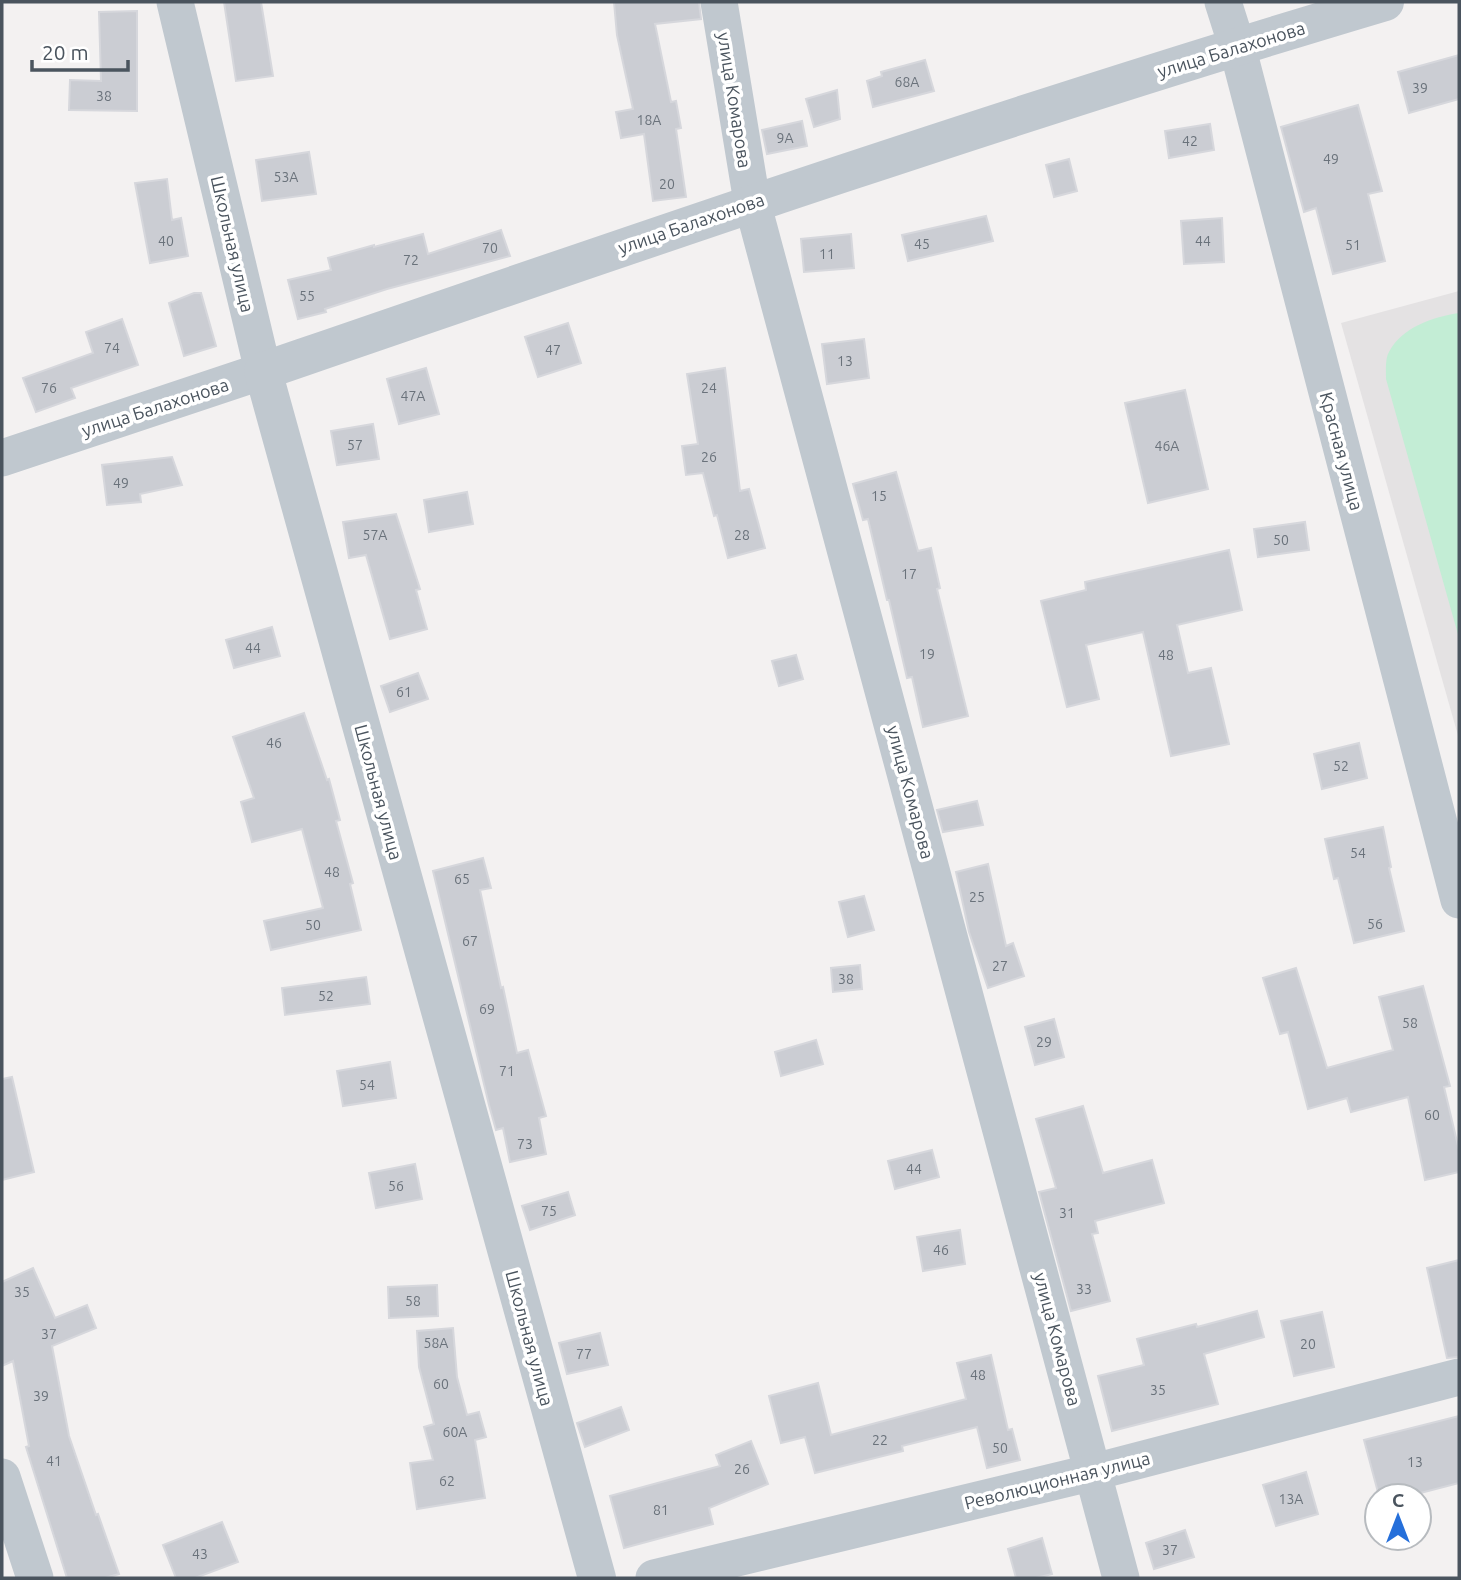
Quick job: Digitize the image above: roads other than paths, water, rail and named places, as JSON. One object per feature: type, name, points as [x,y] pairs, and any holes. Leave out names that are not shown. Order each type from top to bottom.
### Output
[{"type":"street","name":"Школьная улица","points":[[176,2],[263,371],[597,1578]]},
{"type":"street","name":"улица Комарова","points":[[719,2],[752,202],[1121,1578]]},
{"type":"street","name":"Красная улица","points":[[1223,2],[1237,46],[1459,900]]},
{"type":"street","name":"улица Балахонова","points":[[2,458],[752,202],[1237,46],[1385,2]]},
{"type":"street","name":"Революционная улица","points":[[654,1578],[1094,1472],[1459,1377]]},
{"type":"street","points":[[2,1477],[35,1578]]}]
